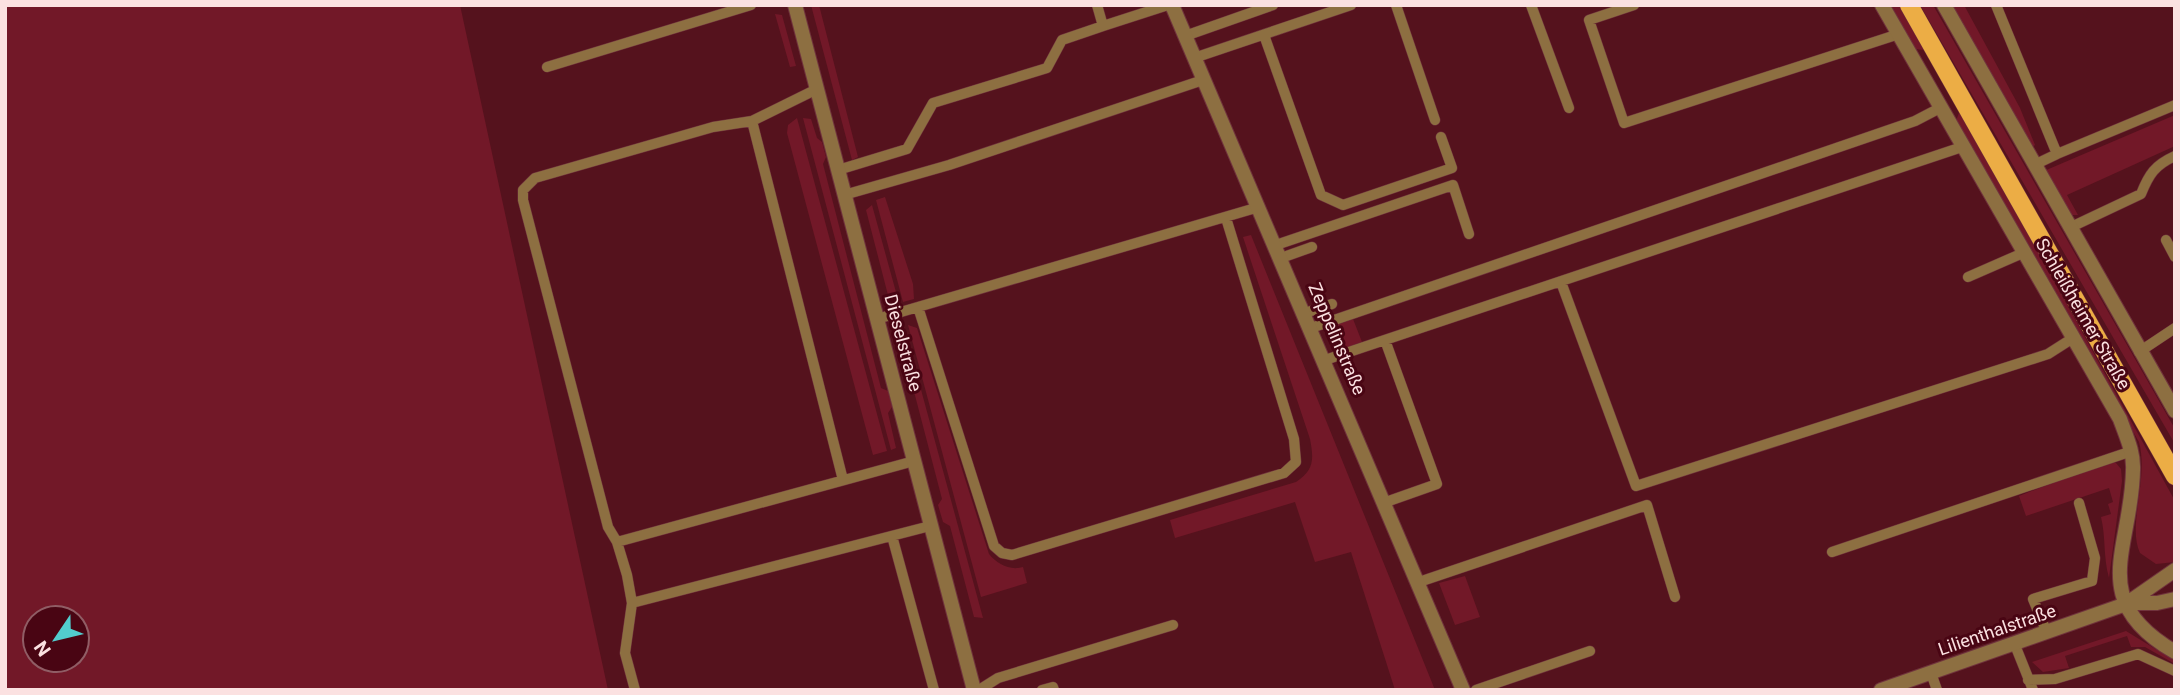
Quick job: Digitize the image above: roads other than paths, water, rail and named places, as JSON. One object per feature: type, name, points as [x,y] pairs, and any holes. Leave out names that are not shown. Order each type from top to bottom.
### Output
[{"type":"main road","name":"Schleißheimer Straße","points":[[1909,5],[2175,476]]},
{"type":"street","name":"Dieselstraße","points":[[795,5],[930,526],[976,690]]},
{"type":"street","name":"Zeppelinstraße","points":[[1170,5],[1305,313],[1463,690]]},
{"type":"street","name":"Schleißheimer Straße","points":[[1882,5],[2120,419],[2132,451],[2133,472],[2118,573],[2126,604],[2140,629],[2175,652]]},
{"type":"street","name":"Schleißheimer Straße","points":[[1944,5],[2139,352],[2175,411]]},
{"type":"street","name":"Lilienthalstraße","points":[[1881,690],[1903,686],[1931,673],[2126,604],[2175,570]]},
{"type":"street","name":"Lilienthalstraße","points":[[2126,604],[2157,603],[2175,599]]},
{"type":"lane","points":[[547,67],[751,5]]},
{"type":"lane","points":[[1097,5],[1103,26]]},
{"type":"lane","points":[[838,170],[907,149],[933,103],[1047,68],[1062,40],[1170,5]]},
{"type":"lane","points":[[1185,36],[1273,5]]},
{"type":"lane","points":[[1194,58],[1351,5]]},
{"type":"lane","points":[[1396,5],[1435,120]]},
{"type":"lane","points":[[1531,5],[1569,108]]},
{"type":"lane","points":[[1633,5],[1589,20],[1623,123],[1899,34]]},
{"type":"lane","points":[[1996,5],[2057,154]]},
{"type":"lane","points":[[1264,35],[1321,195],[1343,205],[1452,168],[1441,137]]},
{"type":"lane","points":[[844,195],[949,165],[1203,80]]},
{"type":"lane","points":[[635,690],[625,653],[632,603],[617,542],[608,527],[523,200],[523,190],[535,178],[713,127],[752,121],[817,89]]},
{"type":"lane","points":[[2034,164],[2175,105]]},
{"type":"lane","points":[[1311,328],[1915,121],[1940,108]]},
{"type":"lane","points":[[752,121],[844,480]]},
{"type":"lane","points":[[1325,360],[1962,147]]},
{"type":"lane","points":[[2069,228],[2141,194],[2148,176],[2157,164],[2175,156]]},
{"type":"lane","points":[[1278,251],[1453,185],[1469,234]]},
{"type":"lane","points":[[877,319],[1259,207]]},
{"type":"lane","points":[[918,307],[994,546],[1002,553],[1012,555],[1284,472],[1296,462],[1294,439],[1226,218]]},
{"type":"lane","points":[[2166,240],[2175,257]]},
{"type":"lane","points":[[1278,251],[1312,247]]},
{"type":"lane","points":[[1968,277],[2023,253]]},
{"type":"lane","points":[[1561,282],[1636,486],[2048,354],[2073,338]]},
{"type":"lane","points":[[1305,313],[1332,304]]},
{"type":"lane","points":[[2139,352],[2175,328]]},
{"type":"lane","points":[[1385,340],[1437,484],[1385,502]]},
{"type":"lane","points":[[1832,551],[2132,451]]},
{"type":"lane","points":[[617,542],[914,461]]},
{"type":"lane","points":[[2047,633],[2033,599],[2092,580],[2095,558],[2079,503]]},
{"type":"lane","points":[[1419,582],[1647,505],[1675,597]]},
{"type":"lane","points":[[632,603],[930,526]]},
{"type":"lane","points":[[892,536],[934,690]]},
{"type":"lane","points":[[976,690],[998,678],[1173,625]]},
{"type":"lane","points":[[2015,645],[2031,685],[2138,654],[2175,671]]},
{"type":"lane","points":[[1476,690],[1590,651]]},
{"type":"lane","points":[[1931,673],[1937,690]]},
{"type":"lane","points":[[1042,690],[1053,687],[1054,690]]}]
